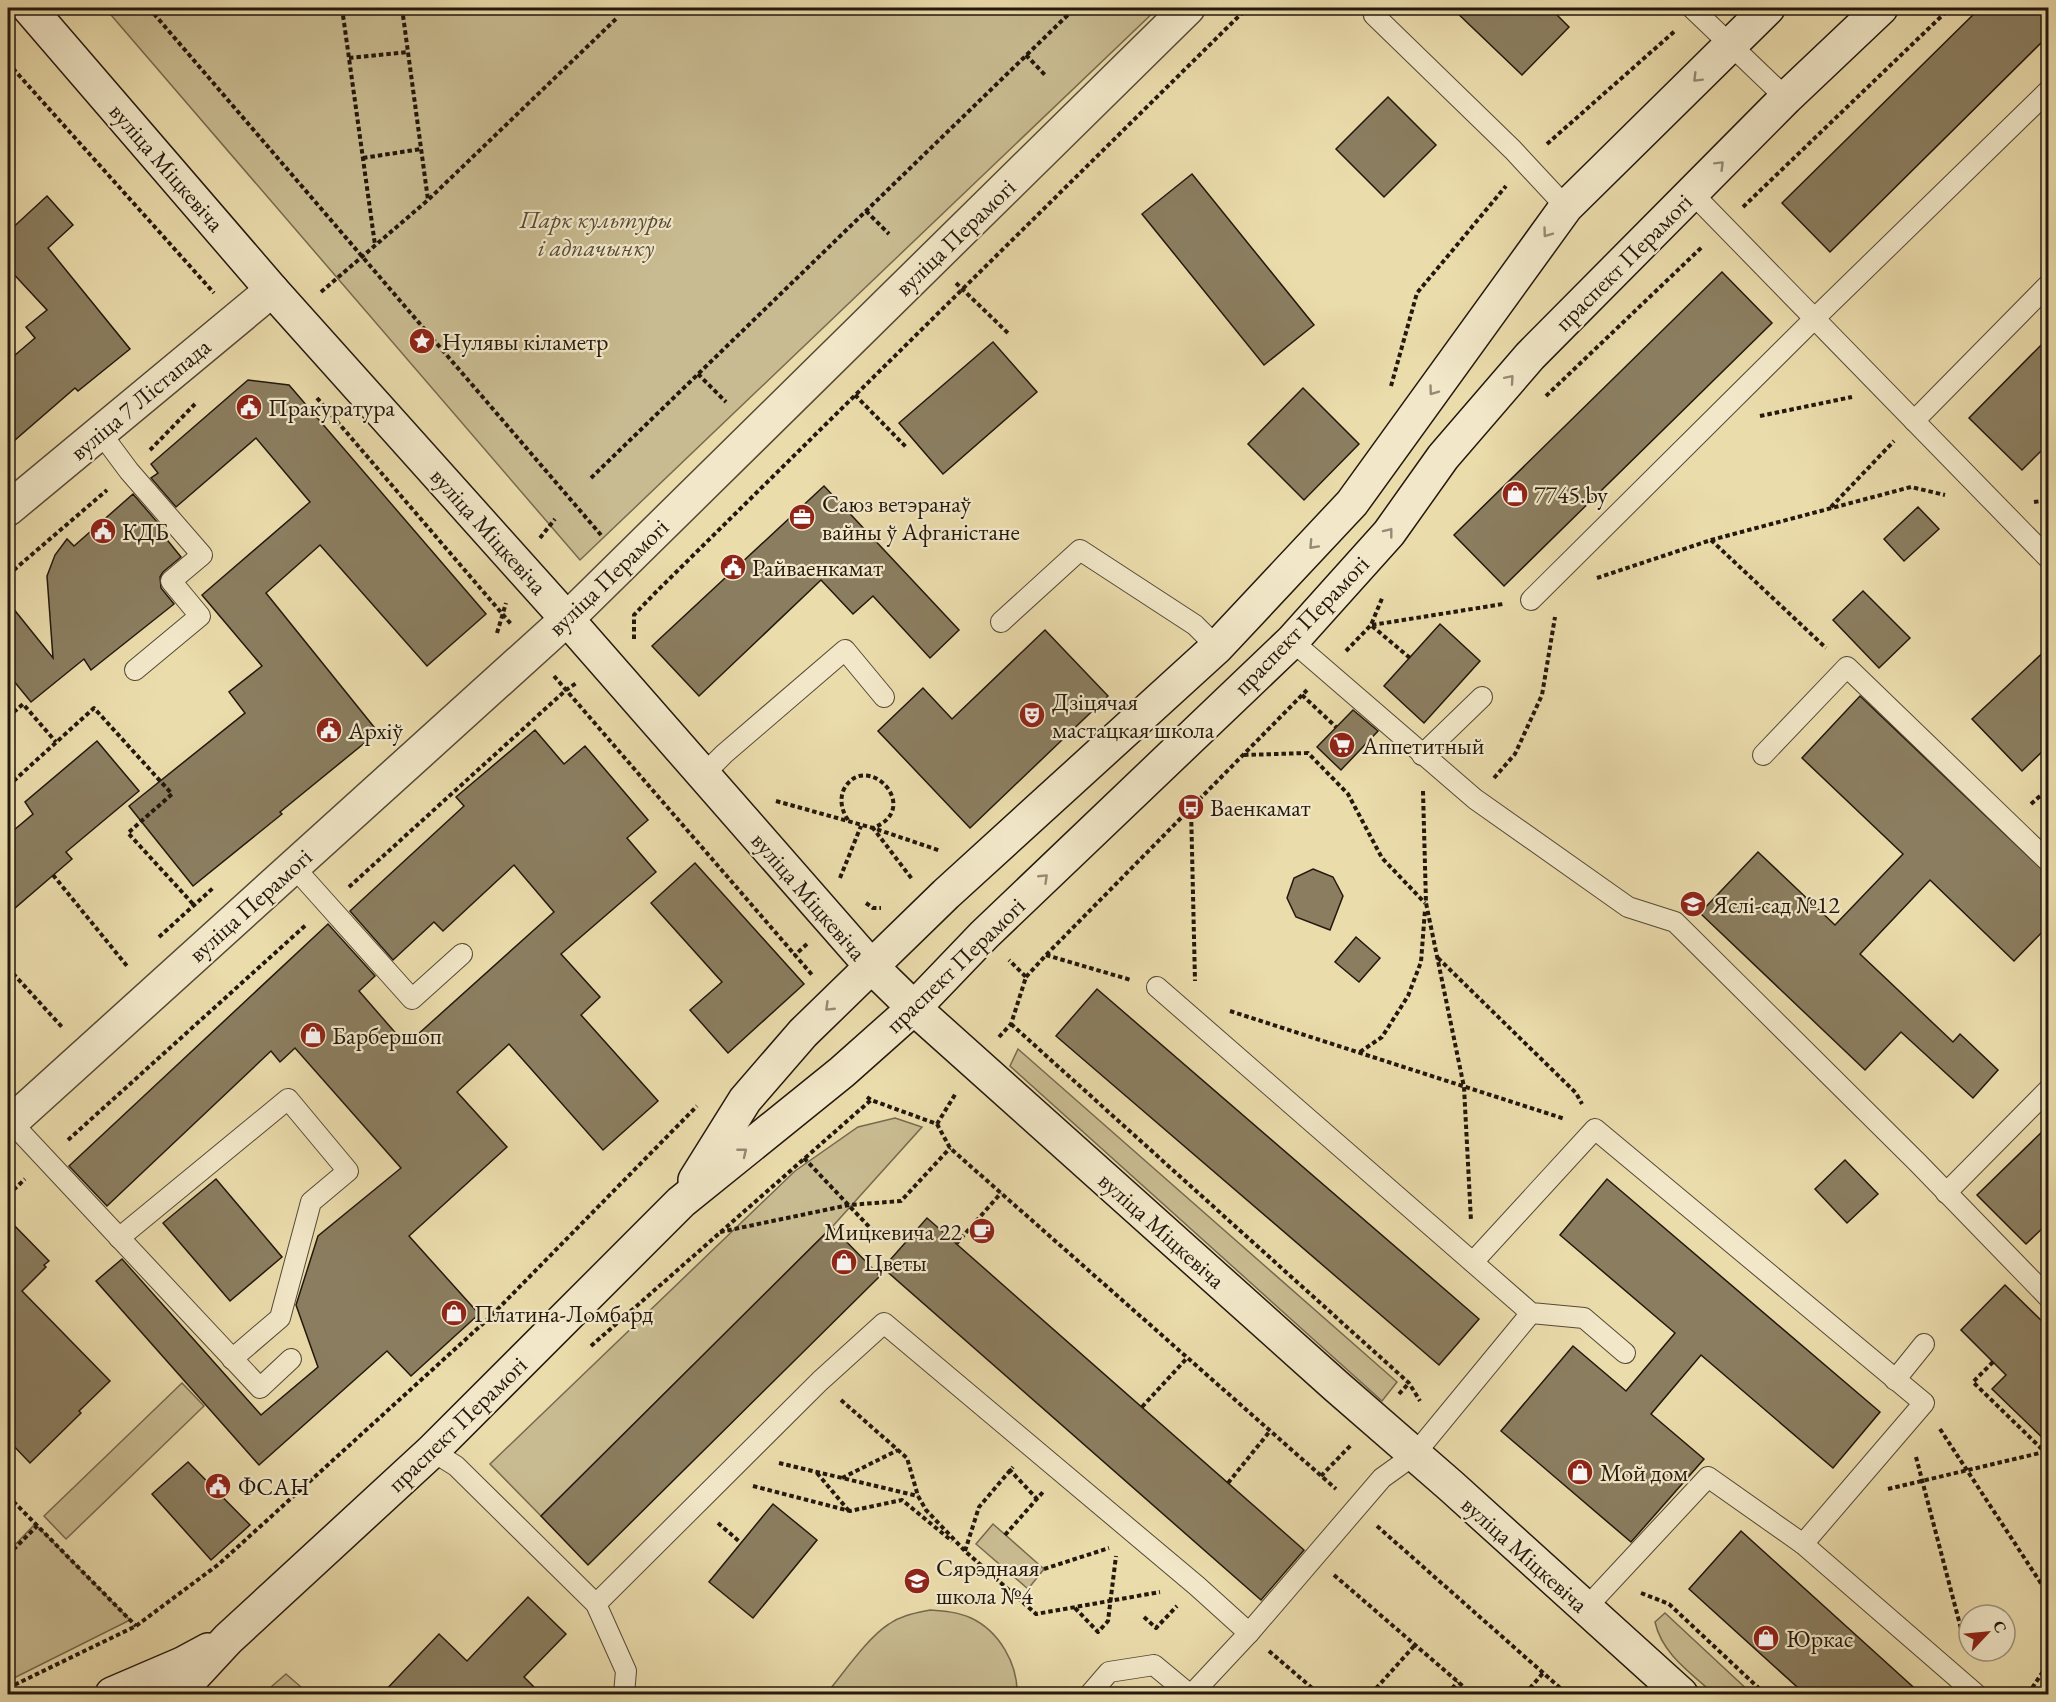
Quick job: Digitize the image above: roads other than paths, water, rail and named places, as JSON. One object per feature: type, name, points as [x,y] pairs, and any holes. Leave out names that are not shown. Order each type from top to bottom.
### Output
[{"type":"main road","name":"вуліца Міцкевіча","points":[[30,8],[272,290],[567,619],[871,966],[914,1008],[1682,1695]]},
{"type":"main road","name":"вуліца Перамогі","points":[[11,1118],[567,619],[1188,8]]},
{"type":"main road","name":"праспект Перамогі","points":[[681,1202],[745,1100],[803,1033],[946,894],[1217,647],[1352,503],[1566,207],[1768,8]]},
{"type":"main road","name":"праспект Перамогі","points":[[177,1695],[228,1639],[432,1451],[681,1202],[842,1072],[914,1008],[984,935],[1292,641],[1389,533],[1443,457],[1530,356],[1786,98],[1881,8]]},
{"type":"main road","name":"вуліца 7 Лістапада","points":[[8,509],[272,290]]},
{"type":"main road","name":"праспект Перамогі","points":[[112,1695],[182,1664],[228,1639]]},
{"type":"lane","points":[[1377,8],[1374,15],[1513,150],[1566,207]]},
{"type":"lane","points":[[1694,10],[1786,98]]},
{"type":"lane","points":[[1531,600],[1814,319],[2049,92]]},
{"type":"lane","points":[[1692,193],[2049,558]]},
{"type":"lane","points":[[1914,421],[2049,285]]},
{"type":"lane","points":[[100,432],[129,471],[202,555],[171,581],[200,616],[135,670]]},
{"type":"lane","points":[[1001,622],[1080,550],[1195,625],[1217,647]]},
{"type":"lane","points":[[1292,641],[1476,799],[1628,907],[1675,922],[1918,1162],[2049,1297]]},
{"type":"lane","points":[[703,775],[724,754],[846,650],[884,697]]},
{"type":"lane","points":[[1763,755],[1847,667],[2049,861]]},
{"type":"lane","points":[[1422,755],[1482,697]]},
{"type":"lane","points":[[293,866],[412,999],[462,954]]},
{"type":"lane","points":[[1157,987],[1531,1313],[1584,1318],[1625,1353]]},
{"type":"lane","points":[[1946,1193],[2049,1090]]},
{"type":"lane","points":[[119,1238],[288,1099],[348,1172],[310,1202],[280,1318],[232,1359]]},
{"type":"lane","points":[[11,1118],[119,1238],[260,1388],[291,1359]]},
{"type":"lane","points":[[1473,1262],[1595,1129],[1924,1403],[1803,1544]]},
{"type":"lane","points":[[1090,1695],[1109,1672],[1154,1665],[1191,1695],[1249,1633],[1382,1478],[1414,1455],[1531,1313]]},
{"type":"lane","points":[[596,1604],[820,1382],[884,1323],[1197,1586],[1249,1633]]},
{"type":"lane","points":[[1895,1380],[1924,1344]]},
{"type":"lane","points":[[432,1451],[456,1466],[596,1604],[626,1671],[624,1695]]},
{"type":"lane","points":[[1585,1609],[1708,1477],[1803,1544],[1976,1695]]},
{"type":"place","name":"Нулявы кіламетр","points":[[422,341]]},
{"type":"place","name":"Пракуратура","points":[[249,407]]},
{"type":"place","name":"7745.by","points":[[1515,494]]},
{"type":"place","name":"Саюз ветэранаў вайны ў Афганістане","points":[[802,517]]},
{"type":"place","name":"КДБ","points":[[103,531]]},
{"type":"place","name":"Райваенкамат","points":[[733,567]]},
{"type":"place","name":"Дзіцячая мастацкая школа","points":[[1032,715]]},
{"type":"place","name":"Архіў","points":[[329,730]]},
{"type":"place","name":"Аппетитный","points":[[1342,745]]},
{"type":"place","name":"Ваенкамат","points":[[1191,807]]},
{"type":"place","name":"Яслі-сад №12","points":[[1693,904]]},
{"type":"place","name":"Барбершоп","points":[[313,1035]]},
{"type":"place","name":"Мицкевича 22","points":[[982,1231]]},
{"type":"place","name":"Цветы","points":[[844,1262]]},
{"type":"place","name":"Платина-Ломбард","points":[[454,1313]]},
{"type":"place","name":"Мой дом","points":[[1580,1472]]},
{"type":"place","name":"ФСАН","points":[[218,1486]]},
{"type":"place","name":"Сярэднаяя школа №4","points":[[917,1581]]},
{"type":"place","name":"Юркас","points":[[1766,1638]]},
{"type":"park label","name":"Парк культуры і адпачынку","points":[[596,233]]}]
